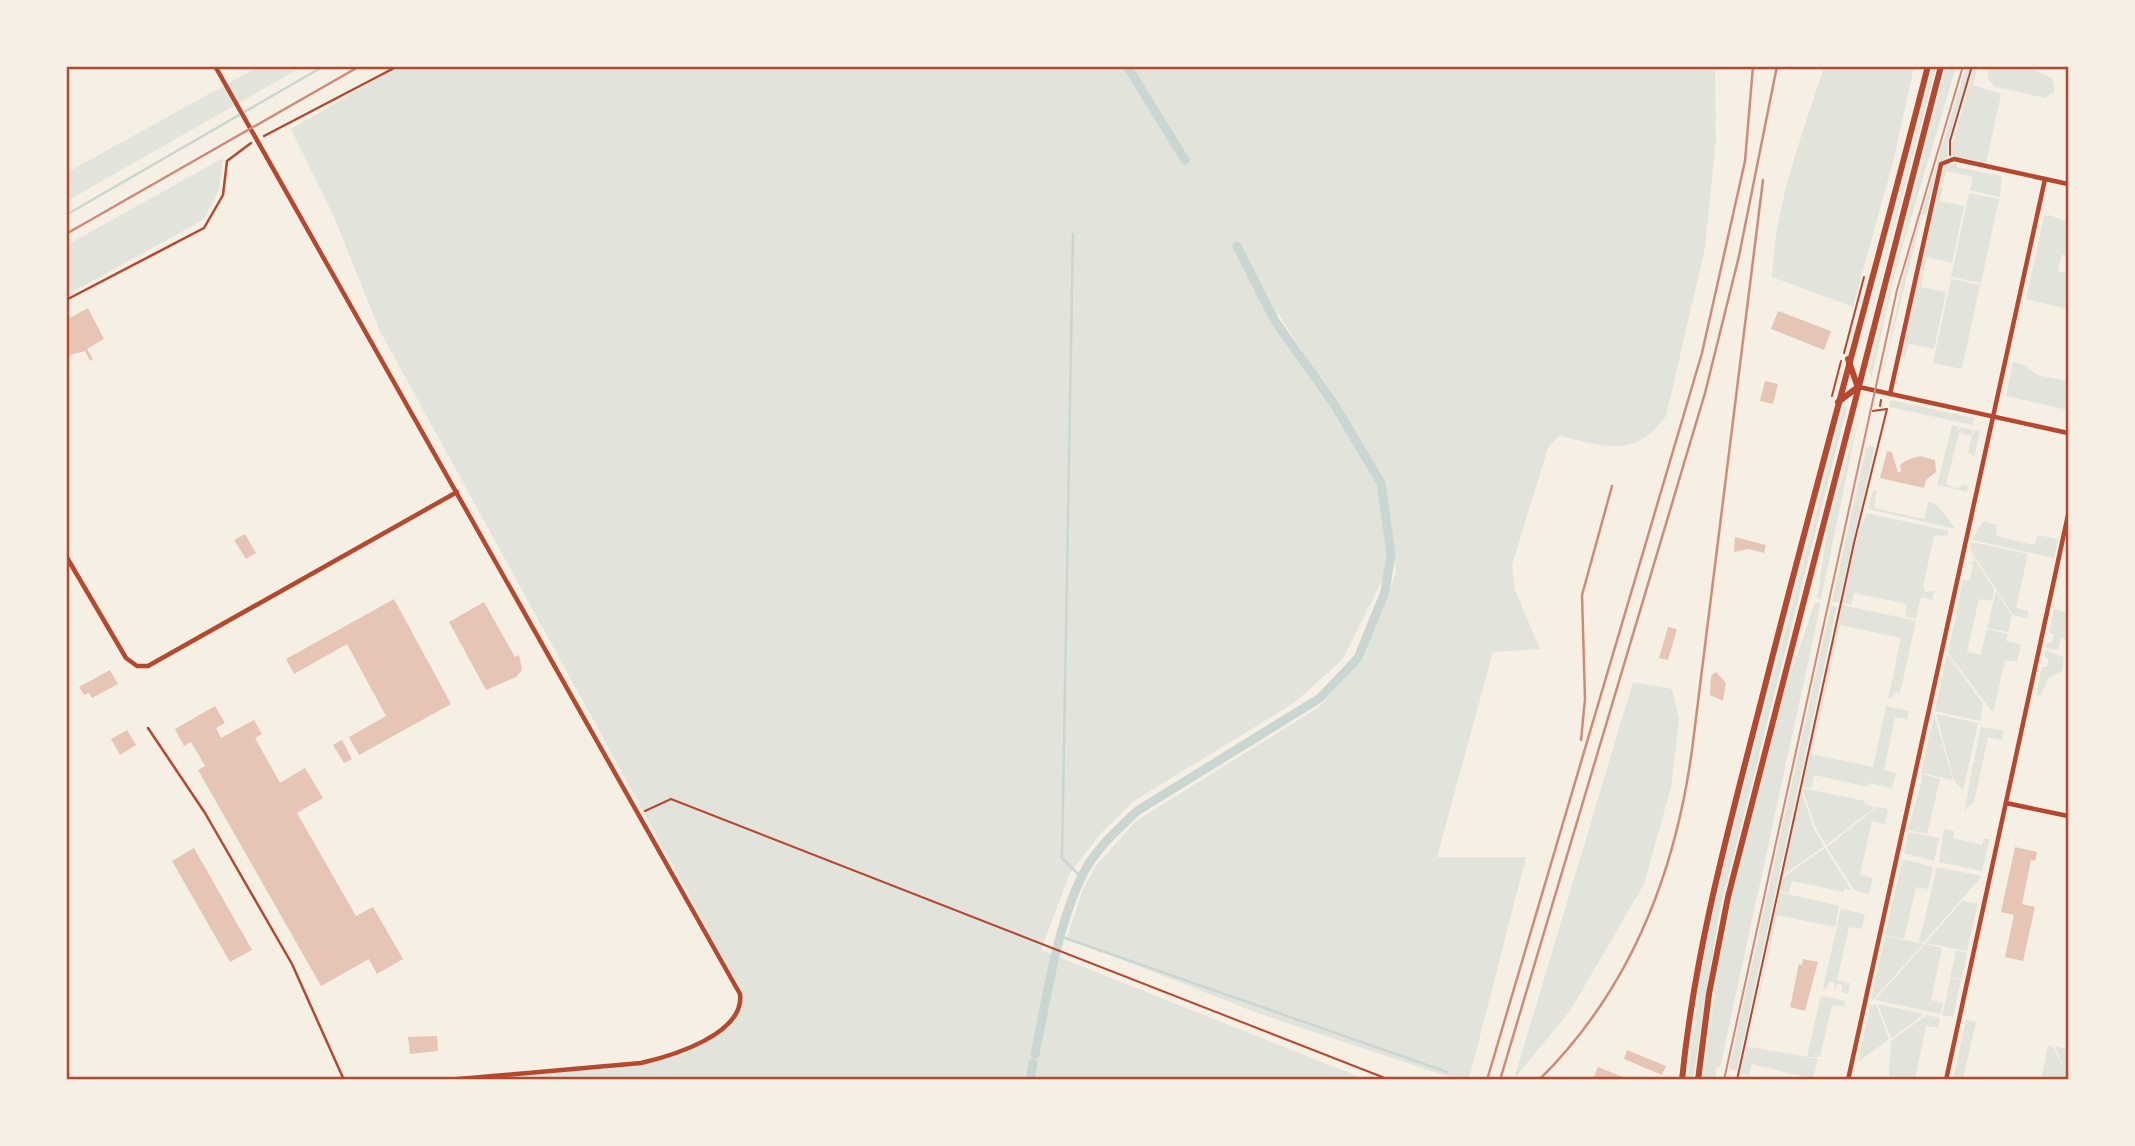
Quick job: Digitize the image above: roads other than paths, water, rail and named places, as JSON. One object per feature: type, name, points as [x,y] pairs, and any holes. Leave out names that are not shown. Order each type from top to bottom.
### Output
[{"type":"main road","points":[[1682,1080],[1701,949],[1719,865],[1848,359],[1928,66]]},
{"type":"main road","points":[[1698,1080],[1709,994],[1728,897],[1941,66]]},
{"type":"main road","points":[[1848,359],[1858,387]]},
{"type":"main road","points":[[1838,402],[1858,387]]},
{"type":"street","points":[[215,66],[735,980],[741,999],[736,1017],[706,1039],[679,1052],[641,1063],[447,1080]]},
{"type":"street","points":[[1890,394],[1938,170],[1944,161],[1951,159],[2068,184]]},
{"type":"street","points":[[1848,1080],[2045,179]]},
{"type":"street","points":[[1858,387],[2068,433]]},
{"type":"street","points":[[66,556],[126,658],[137,666],[148,666],[457,492]]},
{"type":"street","points":[[1946,1080],[2068,517]]},
{"type":"street","points":[[2006,803],[2068,816]]},
{"type":"lane","points":[[264,136],[398,66]]},
{"type":"lane","points":[[66,300],[204,228],[223,195],[227,161],[251,144]]},
{"type":"lane","points":[[148,728],[205,813],[292,964],[344,1080]]},
{"type":"waterway","points":[[66,215],[324,66]]},
{"type":"waterway","points":[[1127,66],[1185,160]]},
{"type":"waterway","points":[[1073,234],[1062,858],[1082,878]]},
{"type":"waterway","points":[[1035,1054],[1060,937],[1075,892],[1095,855],[1137,811],[1320,698],[1358,658],[1385,592],[1391,554],[1381,483],[1334,404],[1275,321],[1237,246]]},
{"type":"waterway","points":[[1062,937],[1447,1072]]},
{"type":"waterway","points":[[1030,1080],[1033,1063]]},
{"type":"tram line","points":[[1724,1080],[1897,290],[1963,66]]},
{"type":"railway","points":[[66,234],[360,66]]},
{"type":"railway","points":[[1487,1080],[1702,353],[1745,161],[1753,66]]},
{"type":"railway","points":[[1500,1080],[1705,393],[1739,256],[1777,66]]},
{"type":"railway","points":[[1539,1080],[1571,1045],[1599,1008],[1623,969],[1660,886],[1674,842],[1692,750],[1763,180]]},
{"type":"railway","points":[[1581,740],[1585,699],[1582,595],[1612,486]]}]
